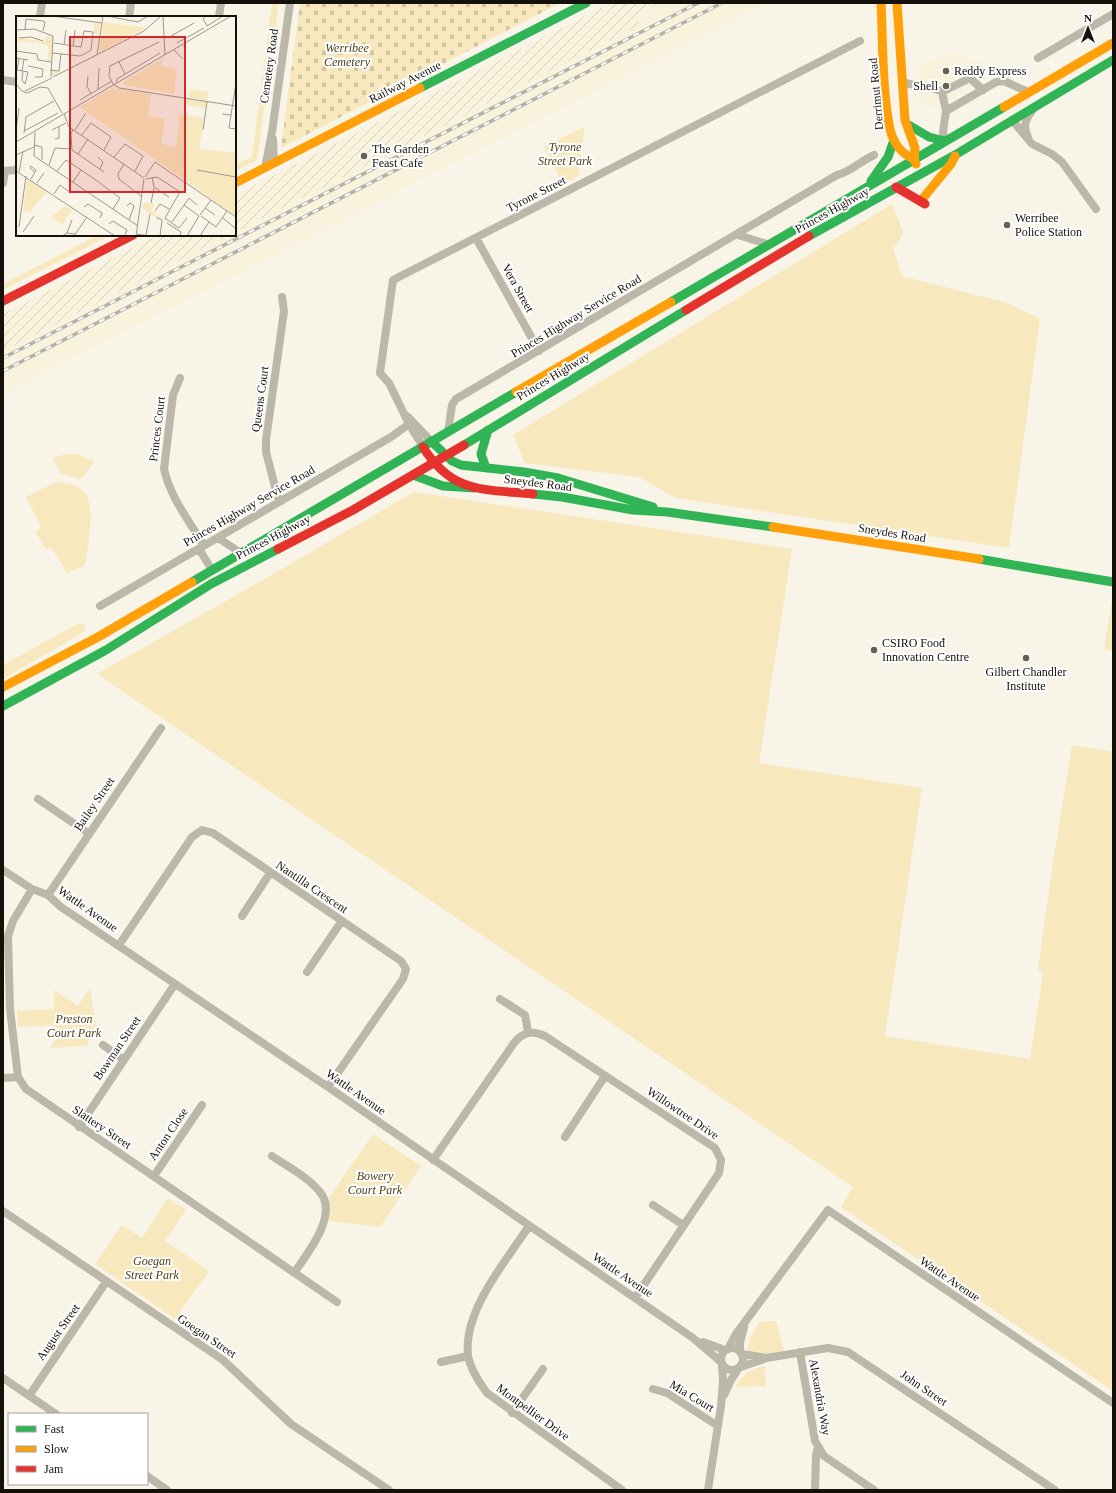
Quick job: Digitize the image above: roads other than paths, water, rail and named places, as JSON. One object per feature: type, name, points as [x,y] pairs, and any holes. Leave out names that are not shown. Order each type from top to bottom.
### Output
[{"type":"main road","name":"Railway Avenue","points":[[236,182],[586,3]]},
{"type":"main road","name":"Derrimut Road","points":[[881,3],[888,119],[894,140],[904,155],[914,159]]},
{"type":"main road","points":[[897,3],[907,124],[915,148],[914,159],[920,174]]},
{"type":"main road","name":"Princes Highway","points":[[3,686],[98,637],[767,244],[1113,43]]},
{"type":"main road","name":"Princes Highway","points":[[3,706],[106,650],[233,572],[353,510],[413,476],[707,297],[845,215],[955,155],[1113,60]]},
{"type":"main road","points":[[907,124],[928,137],[945,141]]},
{"type":"main road","points":[[867,186],[888,157],[894,140]]},
{"type":"main road","points":[[896,187],[924,201],[951,164],[955,155]]},
{"type":"main road","points":[[3,301],[131,236]]},
{"type":"main road","points":[[486,468],[481,460],[480,454],[488,430]]},
{"type":"main road","name":"Sneydes Road","points":[[431,441],[452,461],[461,465],[524,472],[558,478],[667,512]]},
{"type":"main road","name":"Sneydes Road","points":[[423,447],[433,464],[451,479],[462,485],[474,488],[562,498],[633,510],[667,512],[1019,565],[1113,582]]},
{"type":"main road","points":[[413,476],[435,485],[457,488],[474,488]]},
{"type":"main road","points":[[212,570],[233,572]]},
{"type":"main road","points":[[98,637],[106,650]]},
{"type":"street","points":[[40,16],[42,3]]},
{"type":"street","points":[[130,16],[131,3]]},
{"type":"street","points":[[219,16],[221,3]]},
{"type":"street","name":"Cemetery Road","points":[[265,168],[272,132],[290,3]]},
{"type":"street","points":[[1038,58],[1113,14]]},
{"type":"street","name":"Tyrone Street","points":[[423,447],[409,424],[406,415],[389,383],[380,373],[393,280],[860,41]]},
{"type":"street","points":[[942,92],[970,78],[983,90]]},
{"type":"street","points":[[3,80],[16,82]]},
{"type":"street","points":[[946,111],[996,82],[1004,81],[1028,92]]},
{"type":"street","points":[[903,82],[914,86],[935,88],[942,92],[946,111],[943,132],[945,141]]},
{"type":"street","points":[[1032,144],[1025,132],[1025,125],[1027,116],[1036,106]]},
{"type":"street","points":[[1012,120],[1032,144],[1052,154],[1062,162],[1096,209]]},
{"type":"street","name":"Cemetery Road","points":[[272,132],[274,163]]},
{"type":"street","name":"Princes Highway Service Road","points":[[448,432],[452,405],[456,399],[738,235],[837,175],[846,173],[852,167],[874,154]]},
{"type":"street","points":[[3,183],[4,171],[16,170]]},
{"type":"street","points":[[738,235],[767,244]]},
{"type":"street","name":"Vera Street","points":[[476,238],[539,350]]},
{"type":"street","name":"Queens Court","points":[[279,502],[266,446],[284,311],[282,297]]},
{"type":"street","name":"Princes Court","points":[[180,378],[173,395],[164,469],[167,481],[173,494],[202,548]]},
{"type":"street","name":"Tyrone Street","points":[[406,415],[431,441]]},
{"type":"street","name":"Princes Highway Service Road","points":[[100,606],[391,437],[409,424]]},
{"type":"street","name":"Princes Highway","points":[[218,538],[242,553]]},
{"type":"street","points":[[202,548],[212,570]]},
{"type":"street","name":"Bailey Street","points":[[48,895],[88,833],[161,728]]},
{"type":"street","points":[[38,799],[88,833]]},
{"type":"street","name":"Nantilla Crescent","points":[[119,945],[192,837],[202,830],[213,834],[341,922],[401,961],[406,969],[403,979],[328,1087]]},
{"type":"street","name":"Wattle Avenue","points":[[3,870],[32,889],[48,895],[61,907],[328,1087],[693,1338],[721,1364]]},
{"type":"street","points":[[242,916],[270,873]]},
{"type":"street","points":[[3,1078],[18,1078],[10,1009],[8,936],[13,921],[32,889]]},
{"type":"street","points":[[307,972],[341,922]]},
{"type":"street","name":"Bowman Street","points":[[79,1126],[175,984]]},
{"type":"street","points":[[433,1160],[514,1043],[521,1035],[528,1032],[525,1015],[500,999]]},
{"type":"street","name":"Willowtree Drive","points":[[528,1032],[536,1032],[545,1036],[715,1148],[721,1160],[719,1173],[634,1298]]},
{"type":"street","points":[[103,1045],[124,1060]]},
{"type":"street","points":[[565,1137],[605,1076]]},
{"type":"street","name":"Slattery Street","points":[[18,1078],[26,1089],[337,1302]]},
{"type":"street","name":"Anton Close","points":[[154,1176],[202,1105]]},
{"type":"street","points":[[272,1156],[310,1183],[321,1193],[325,1207],[324,1223],[317,1238],[294,1272]]},
{"type":"street","points":[[653,1205],[683,1225]]},
{"type":"street","name":"Wattle Avenue","points":[[693,1338],[710,1346],[727,1349],[736,1334],[828,1210],[1113,1403]]},
{"type":"street","name":"Goegan Street","points":[[3,1212],[223,1360],[291,1424],[389,1490]]},
{"type":"street","name":"Montpellier Drive","points":[[529,1226],[486,1292],[471,1321],[468,1338],[468,1356],[475,1375],[487,1393],[622,1490]]},
{"type":"street","name":"August Street","points":[[29,1396],[106,1282]]},
{"type":"street","name":"Wattle Avenue","points":[[741,1353],[740,1343],[747,1320]]},
{"type":"street","points":[[708,1490],[721,1406],[723,1381],[721,1355],[727,1349],[734,1348],[741,1353],[743,1361],[731,1380],[721,1406]]},
{"type":"street","name":"John Street","points":[[739,1368],[766,1358],[800,1352],[828,1348],[848,1352],[1055,1490]]},
{"type":"street","name":"Alexandria Way","points":[[800,1352],[815,1441],[818,1448],[824,1456],[874,1490]]},
{"type":"street","name":"John Street","points":[[741,1353],[753,1357],[766,1358]]},
{"type":"street","points":[[441,1362],[468,1356]]},
{"type":"street","points":[[721,1364],[728,1370],[739,1368]]},
{"type":"street","points":[[512,1412],[543,1369]]},
{"type":"street","points":[[3,1378],[54,1413]]},
{"type":"street","name":"Mia Court","points":[[653,1389],[667,1392],[718,1426]]},
{"type":"street","points":[[815,1490],[816,1454],[818,1448]]},
{"type":"street","points":[[148,1477],[167,1490]]},
{"type":"railway","points":[[3,358],[698,3]]},
{"type":"railway","points":[[3,371],[722,3]]},
{"type":"place","name":"Reddy Express","points":[[946,71]]},
{"type":"place","name":"Shell","points":[[946,86]]},
{"type":"place","name":"The Garden Feast Cafe","points":[[364,156]]},
{"type":"place","name":"Werribee Police Station","points":[[1007,225]]},
{"type":"place","name":"CSIRO Foođ Innovation Centre","points":[[874,650]]},
{"type":"place","name":"Gilbert Chandler Institute","points":[[1026,658]]},
{"type":"park label","name":"Werribee Cemetery","points":[[347,55]]},
{"type":"park label","name":"Tyrone Street Park","points":[[565,154]]},
{"type":"park label","name":"Preston Court Park","points":[[74,1026]]},
{"type":"park label","name":"Bowery Court Park","points":[[375,1183]]},
{"type":"park label","name":"Goegan Street Park","points":[[152,1268]]}]
